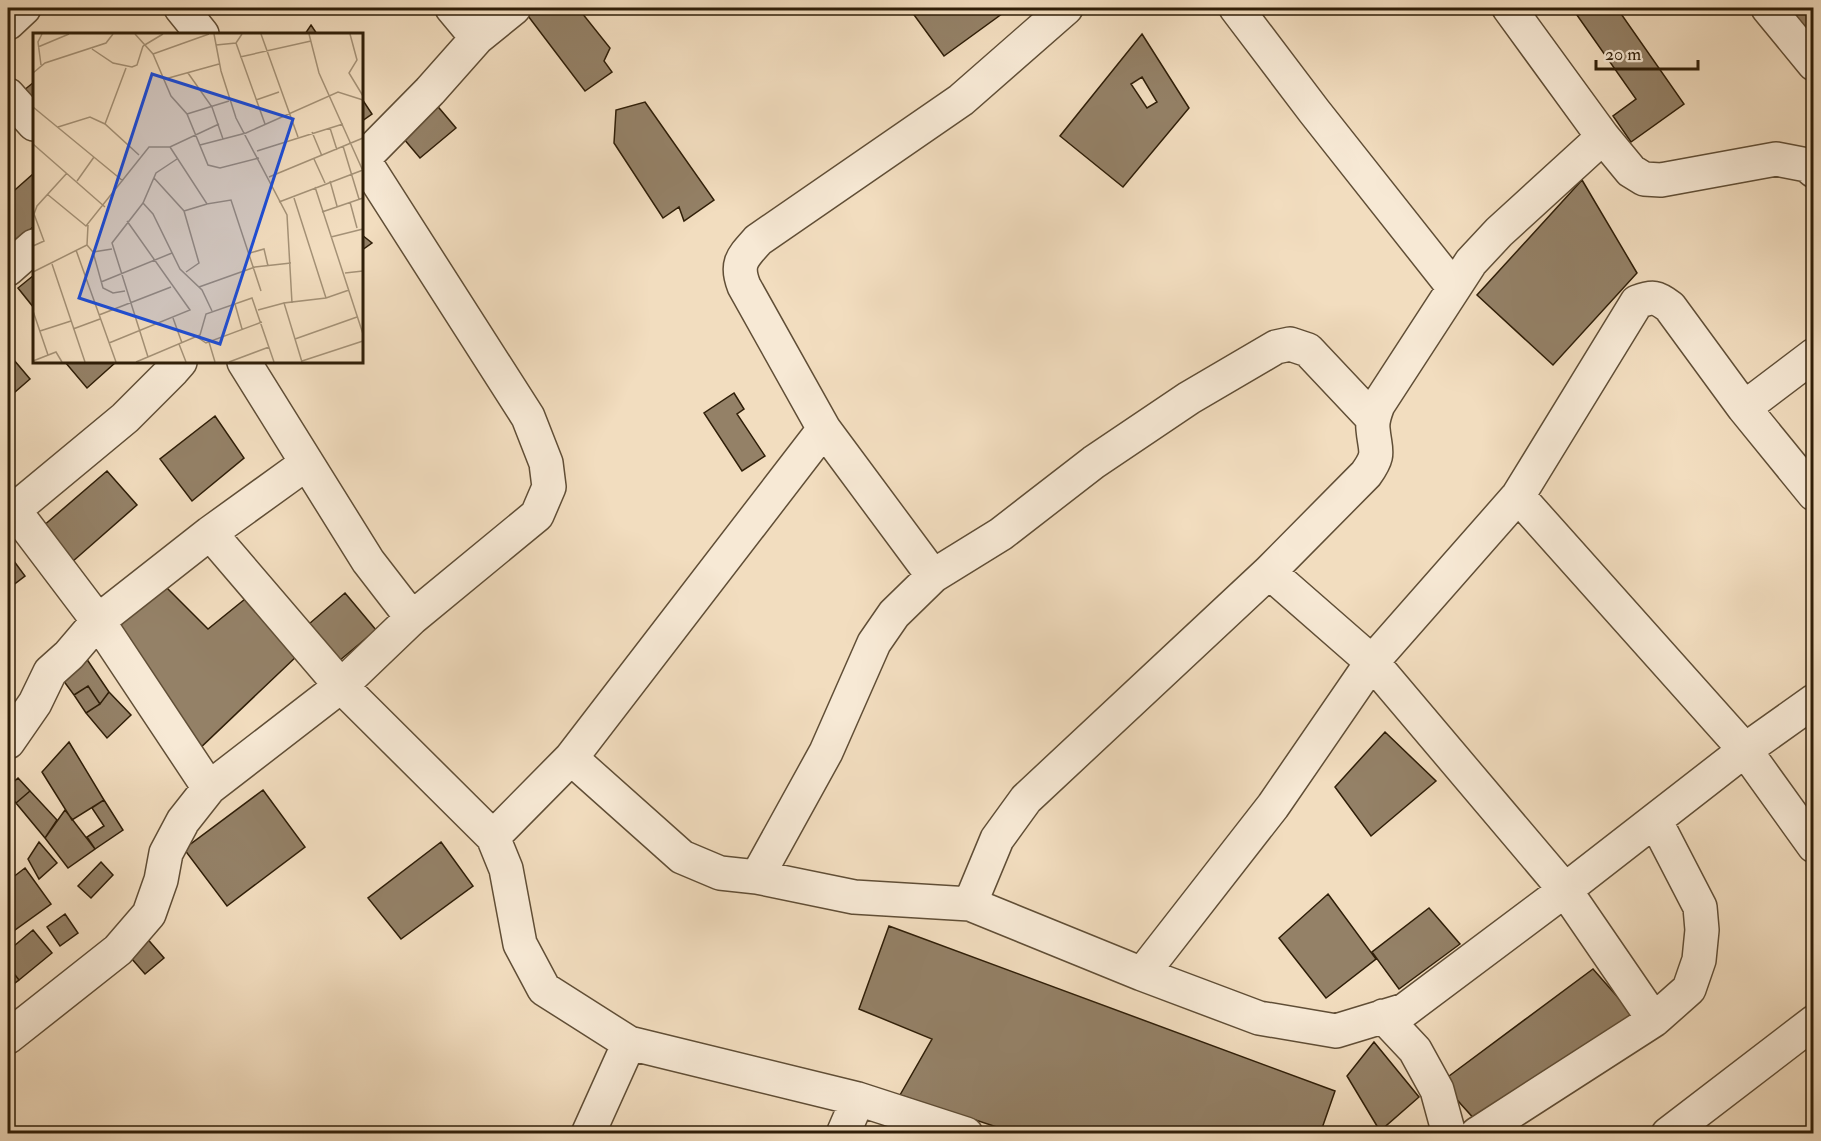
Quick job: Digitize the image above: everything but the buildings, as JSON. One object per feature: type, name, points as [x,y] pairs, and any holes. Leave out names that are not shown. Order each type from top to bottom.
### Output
[{"type":"street","points":[[8,23],[24,8]]},
{"type":"street","points":[[181,8],[201,33]]},
{"type":"street","points":[[452,8],[477,38]]},
{"type":"street","points":[[363,158],[423,98],[477,38],[514,8]]},
{"type":"street","points":[[933,576],[824,429],[744,286],[739,273],[742,259],[758,240],[962,100],[1066,8]]},
{"type":"street","points":[[1236,8],[1454,288]]},
{"type":"street","points":[[1509,8],[1604,137],[1631,171],[1644,179],[1660,180],[1776,159],[1807,165],[1814,171]]},
{"type":"street","points":[[1768,8],[1814,64]]},
{"type":"street","points":[[8,95],[33,123]]},
{"type":"street","points":[[970,904],[997,839],[1026,799],[1269,572],[1366,474],[1376,460],[1373,419],[1378,405],[1472,262],[1499,232],[1604,137]]},
{"type":"street","points":[[8,1035],[118,950],[149,914],[161,880],[166,853],[183,821],[209,788],[341,686],[412,618],[537,515],[549,488],[546,463],[528,417],[363,161]]},
{"type":"street","points":[[8,268],[33,247]]},
{"type":"street","points":[[1142,974],[1273,806],[1372,662],[1518,496],[1637,302],[1647,298],[1658,298],[1670,307],[1743,408],[1814,494]]},
{"type":"street","points":[[757,878],[826,752],[874,644],[894,614],[933,576],[1001,534],[1094,462],[1189,398],[1276,347],[1290,344],[1308,350],[1373,419]]},
{"type":"street","points":[[1743,408],[1814,355]]},
{"type":"street","points":[[179,363],[125,418],[11,512],[98,621],[209,788]]},
{"type":"street","points":[[245,363],[368,561],[412,618]]},
{"type":"street","points":[[493,837],[572,758],[824,429]]},
{"type":"street","points":[[8,742],[35,703],[50,672],[69,655],[98,621],[210,533],[307,463]]},
{"type":"street","points":[[1518,496],[1745,750],[1814,846]]},
{"type":"street","points":[[210,533],[341,686],[493,837],[506,869],[520,944],[544,989],[629,1043],[858,1099],[966,1134]]},
{"type":"street","points":[[1269,572],[1372,662],[1565,890],[1654,1020]]},
{"type":"street","points":[[572,758],[682,857],[720,873],[854,897],[970,904],[1142,974],[1259,1018],[1336,1030],[1405,1010],[1565,890],[1745,750],[1814,701]]},
{"type":"street","points":[[1477,1134],[1654,1020],[1689,989],[1700,960],[1702,930],[1700,907],[1655,820]]},
{"type":"street","points":[[1383,1016],[1415,1050],[1437,1090],[1449,1134]]},
{"type":"street","points":[[1668,1134],[1814,1022]]},
{"type":"street","points":[[588,1134],[629,1043]]},
{"type":"street","points":[[843,1134],[858,1099]]}]
